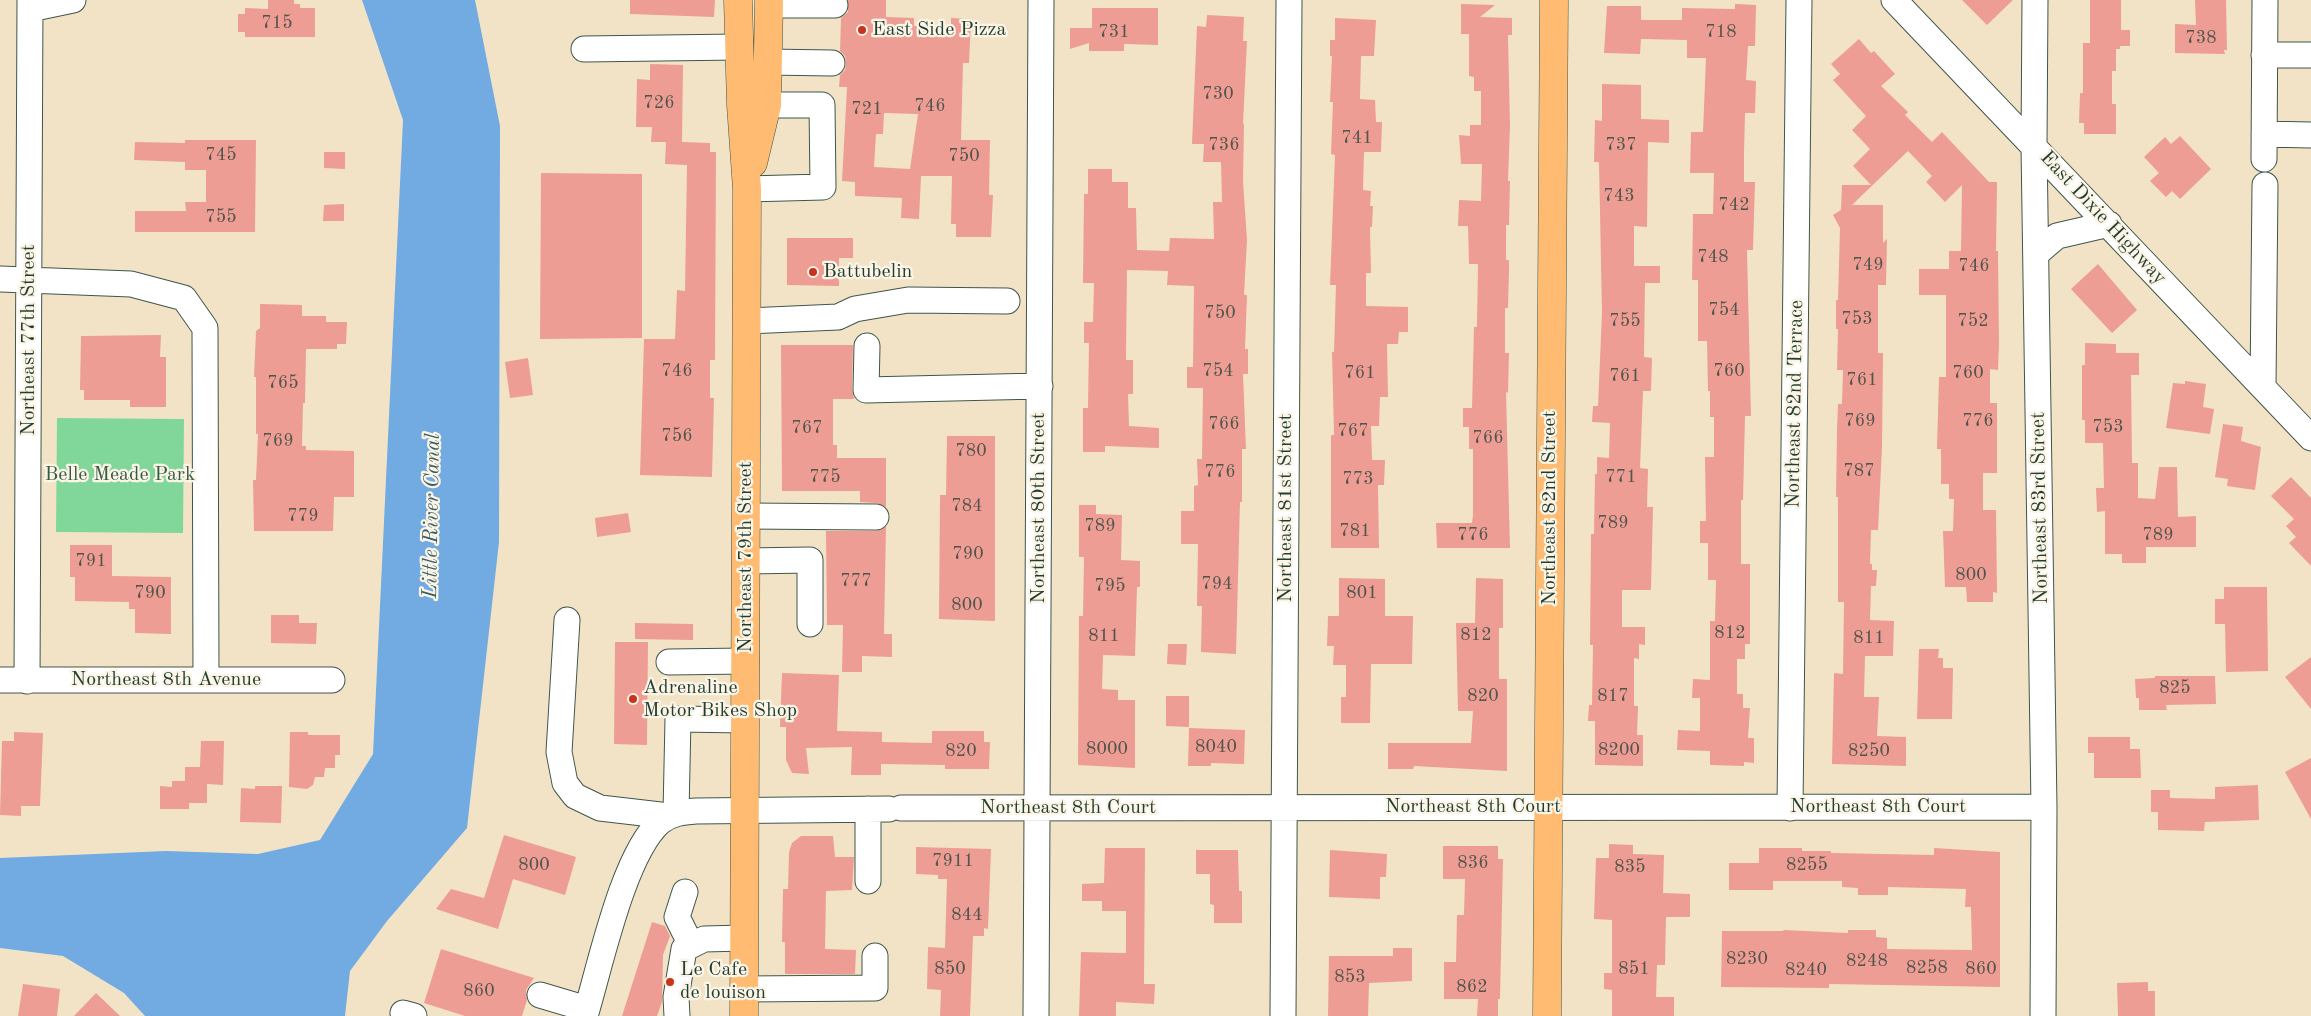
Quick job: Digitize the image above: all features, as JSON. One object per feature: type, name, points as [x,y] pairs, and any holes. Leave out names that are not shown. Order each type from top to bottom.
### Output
[{"type":"main road","name":"Northeast 79th Street","points":[[738,0],[748,189],[744,1016]]},
{"type":"main road","name":"Northeast 82nd Street","points":[[1548,1016],[1554,0]]},
{"type":"main road","name":"Northeast 79th Street","points":[[748,189],[767,105],[769,2]]},
{"type":"street","points":[[30,4],[73,0]]},
{"type":"street","name":"Northeast 80th Street","points":[[1036,1016],[1041,0]]},
{"type":"street","name":"Northeast 81st Street","points":[[1284,1016],[1290,0]]},
{"type":"street","name":"Northeast 82nd Terrace","points":[[1790,808],[1799,0]]},
{"type":"street","name":"East Dixie Highway","points":[[1894,0],[2311,438]]},
{"type":"street","name":"Northeast 83rd Street","points":[[2035,0],[2034,146],[2044,807],[2043,1016]]},
{"type":"street","points":[[2264,159],[2265,0]]},
{"type":"street","points":[[769,2],[835,5]]},
{"type":"street","name":"Northeast 77th Street","points":[[27,681],[30,4]]},
{"type":"street","points":[[584,49],[620,47],[739,47]]},
{"type":"street","points":[[2264,55],[2311,56]]},
{"type":"street","points":[[768,62],[832,63]]},
{"type":"street","points":[[748,189],[823,187],[822,106],[767,105]]},
{"type":"street","points":[[2264,134],[2311,135]]},
{"type":"street","points":[[2263,387],[2265,184]]},
{"type":"street","points":[[2036,254],[2057,236],[2109,224]]},
{"type":"street","points":[[0,279],[131,284],[184,298],[205,328],[206,679]]},
{"type":"street","points":[[747,320],[838,317],[855,308],[908,300],[1008,301]]},
{"type":"street","points":[[867,346],[866,390],[1040,386]]},
{"type":"street","points":[[746,516],[876,517]]},
{"type":"street","points":[[746,561],[810,560],[810,624]]},
{"type":"street","name":"Northeast 8th Court","points":[[567,620],[559,752],[566,783],[575,796],[600,808],[673,814],[745,810],[886,809],[2044,807]]},
{"type":"street","points":[[669,662],[746,661]]},
{"type":"street","name":"Northeast 8th Avenue","points":[[0,680],[332,680]]},
{"type":"street","points":[[540,995],[586,1012],[619,902],[632,867],[654,828],[673,814],[678,719],[745,720]]},
{"type":"street","points":[[868,882],[886,809]]},
{"type":"street","points":[[685,892],[678,917],[692,945]]},
{"type":"street","points":[[677,1016],[676,997],[684,949],[704,939],[744,938]]},
{"type":"street","points":[[744,989],[875,988],[875,956]]},
{"type":"green space","name":"Belle Meade Park","points":[[57,418],[184,419],[183,533],[56,532]]},
{"type":"water","name":"Little River Canal","points":[[362,0],[475,0],[500,126],[499,542],[467,828],[387,921],[350,971],[345,1016],[145,1016],[124,993],[63,956],[0,948],[0,858],[166,851],[258,854],[320,840],[373,754],[403,120]]},
{"type":"building","points":[[268,0],[294,0],[294,4],[300,4],[300,8],[315,8],[315,37],[245,37],[245,32],[238,32],[238,14],[245,14],[245,8],[268,9]]},
{"type":"building","points":[[630,0],[715,0],[714,17],[630,14]]},
{"type":"building","points":[[848,0],[886,0],[886,17],[914,18],[914,26],[951,28],[951,18],[971,19],[969,63],[963,63],[961,140],[990,140],[989,195],[993,195],[991,237],[956,237],[956,224],[951,224],[952,176],[921,176],[919,219],[901,218],[902,198],[855,196],[855,182],[842,181],[847,87],[839,87],[840,75],[845,70],[846,63],[845,56],[840,51],[841,18],[848,12]],"holes":[[[884,113],[918,114],[910,169],[874,167],[876,134],[883,134]]]},
{"type":"building","points":[[1962,0],[2013,0],[1987,25]]},
{"type":"building","points":[[2090,0],[2121,0],[2121,30],[2130,30],[2130,46],[2120,46],[2120,49],[2116,49],[2116,71],[2112,71],[2112,104],[2116,104],[2116,134],[2084,134],[2084,123],[2079,123],[2080,93],[2083,93],[2083,43],[2090,43]]},
{"type":"building","points":[[2195,0],[2226,0],[2227,50],[2224,50],[2225,54],[2175,53],[2175,24],[2196,25]]},
{"type":"building","points":[[1461,4],[1495,5],[1480,17],[1512,18],[1512,35],[1508,35],[1510,126],[1508,181],[1510,181],[1509,225],[1506,225],[1506,260],[1509,260],[1508,308],[1505,308],[1505,353],[1509,353],[1508,393],[1506,392],[1510,548],[1437,548],[1436,523],[1472,523],[1473,515],[1473,449],[1469,449],[1469,427],[1463,427],[1463,408],[1472,408],[1474,327],[1477,327],[1478,264],[1469,264],[1468,226],[1458,226],[1459,200],[1481,201],[1482,164],[1461,164],[1459,135],[1470,136],[1470,125],[1481,125],[1481,91],[1474,91],[1474,77],[1469,76],[1469,34],[1461,34]]},
{"type":"building","points":[[1735,4],[1756,5],[1755,46],[1748,46],[1746,80],[1756,81],[1755,113],[1745,113],[1744,155],[1744,182],[1755,182],[1753,250],[1747,250],[1751,416],[1745,416],[1743,500],[1741,500],[1741,564],[1750,564],[1750,644],[1745,644],[1745,659],[1737,659],[1737,694],[1743,694],[1743,708],[1750,708],[1748,738],[1754,738],[1754,763],[1744,762],[1744,766],[1710,765],[1710,751],[1677,750],[1678,730],[1700,731],[1700,698],[1692,698],[1693,679],[1710,680],[1710,621],[1715,621],[1716,580],[1708,580],[1708,543],[1700,543],[1700,521],[1706,521],[1705,457],[1714,457],[1714,417],[1710,417],[1707,341],[1698,341],[1698,280],[1692,280],[1693,214],[1713,214],[1714,173],[1690,173],[1691,132],[1703,132],[1706,58],[1687,58],[1687,40],[1641,39],[1640,54],[1604,53],[1607,6],[1641,6],[1641,20],[1682,20],[1682,8],[1735,9]]},
{"type":"building","points":[[1092,8],[1158,8],[1158,45],[1124,44],[1124,51],[1089,51],[1089,43],[1070,49],[1070,28],[1092,28]]},
{"type":"building","points":[[1207,15],[1244,17],[1243,41],[1247,41],[1243,124],[1243,181],[1247,240],[1244,295],[1247,295],[1245,349],[1248,349],[1248,374],[1243,374],[1246,449],[1242,449],[1242,502],[1240,502],[1236,654],[1201,652],[1202,606],[1197,606],[1198,544],[1181,544],[1181,511],[1194,511],[1194,486],[1198,485],[1197,459],[1202,459],[1203,388],[1187,388],[1187,367],[1193,367],[1194,286],[1167,285],[1168,271],[1127,270],[1126,360],[1133,360],[1133,394],[1128,394],[1129,426],[1159,428],[1159,448],[1105,446],[1105,452],[1083,452],[1083,408],[1088,408],[1089,343],[1084,343],[1084,322],[1093,322],[1094,283],[1083,283],[1084,194],[1088,194],[1088,169],[1112,169],[1112,182],[1128,182],[1128,208],[1136,208],[1137,250],[1169,251],[1170,238],[1214,239],[1213,202],[1222,202],[1221,162],[1203,162],[1204,144],[1192,144],[1197,26],[1206,27]]},
{"type":"building","points":[[1335,18],[1376,20],[1374,56],[1361,56],[1360,99],[1375,100],[1376,122],[1382,122],[1381,152],[1364,152],[1363,190],[1371,191],[1370,206],[1373,206],[1372,227],[1370,227],[1371,273],[1366,273],[1366,306],[1408,307],[1408,332],[1399,332],[1398,344],[1387,344],[1388,397],[1380,397],[1379,426],[1371,426],[1372,460],[1385,460],[1384,485],[1378,485],[1379,548],[1331,548],[1331,435],[1334,435],[1332,352],[1334,352],[1336,285],[1330,285],[1335,155],[1331,154],[1333,102],[1330,102],[1332,56],[1330,56],[1330,40],[1335,40]]},
{"type":"building","points":[[1859,39],[1871,53],[1874,51],[1895,74],[1881,86],[1908,112],[1905,115],[1932,142],[1942,132],[1989,182],[1997,182],[1996,251],[1998,251],[1999,343],[1998,370],[1990,369],[1990,403],[1997,403],[1997,473],[1983,473],[1983,510],[1996,510],[1997,593],[1993,592],[1993,602],[1967,602],[1966,587],[1945,587],[1943,531],[1953,531],[1954,499],[1949,499],[1949,484],[1941,484],[1941,449],[1937,449],[1939,377],[1946,377],[1946,295],[1919,295],[1919,269],[1949,269],[1949,251],[1961,251],[1962,185],[1945,202],[1926,182],[1932,176],[1908,151],[1852,205],[1883,205],[1883,243],[1887,239],[1886,285],[1878,285],[1878,353],[1883,353],[1882,447],[1878,530],[1871,530],[1870,564],[1872,564],[1872,570],[1877,570],[1876,586],[1871,586],[1870,620],[1894,621],[1893,656],[1865,656],[1864,697],[1879,697],[1877,736],[1906,737],[1906,766],[1832,764],[1834,673],[1843,674],[1844,602],[1838,602],[1838,497],[1836,497],[1838,404],[1842,404],[1843,370],[1837,370],[1838,329],[1836,329],[1840,228],[1833,215],[1841,210],[1842,185],[1871,185],[1853,166],[1870,149],[1852,130],[1866,116],[1833,80],[1840,74],[1831,64]]},
{"type":"building","points":[[650,64],[683,65],[682,142],[710,143],[710,152],[716,152],[715,360],[710,360],[710,398],[714,398],[712,477],[640,475],[644,339],[675,339],[677,290],[685,291],[687,165],[665,164],[666,142],[651,142],[652,127],[636,127],[637,79],[650,80]]},
{"type":"building","points":[[1602,84],[1641,85],[1641,119],[1669,120],[1669,143],[1648,142],[1647,227],[1634,226],[1634,266],[1660,266],[1660,283],[1645,283],[1644,357],[1652,358],[1651,391],[1643,391],[1640,468],[1648,469],[1647,507],[1653,507],[1651,590],[1622,590],[1622,627],[1645,627],[1645,645],[1639,644],[1639,659],[1634,658],[1634,706],[1638,706],[1637,735],[1643,735],[1643,766],[1595,765],[1595,721],[1588,721],[1589,705],[1592,705],[1593,645],[1590,645],[1591,534],[1594,534],[1595,474],[1597,474],[1597,457],[1609,458],[1610,423],[1592,422],[1593,406],[1598,406],[1602,313],[1599,162],[1594,162],[1595,120],[1602,121]]},
{"type":"building","points":[[2180,136],[2211,169],[2180,199],[2172,191],[2166,197],[2150,181],[2159,173],[2144,157],[2165,137],[2171,144]]},
{"type":"building","points":[[185,140],[256,140],[255,232],[135,232],[135,211],[186,211],[185,202],[206,202],[206,170],[185,170],[185,162],[134,160],[135,142],[185,143]]},
{"type":"building","points":[[324,152],[345,152],[345,169],[324,168]]},
{"type":"building","points":[[541,173],[642,174],[642,338],[540,339]]},
{"type":"building","points":[[344,204],[344,221],[323,221],[324,205]]},
{"type":"building","name":"Battubelin","points":[[787,238],[853,238],[853,258],[839,258],[839,286],[787,285]]},
{"type":"building","points":[[2098,264],[2137,310],[2112,333],[2071,289]]},
{"type":"building","points":[[260,304],[302,305],[302,316],[326,316],[326,322],[347,322],[346,344],[337,344],[337,349],[306,349],[302,446],[306,446],[306,450],[354,451],[354,497],[334,497],[333,531],[254,531],[253,480],[256,480],[258,434],[256,434],[256,377],[254,377],[256,331],[260,328]]},
{"type":"building","points":[[161,335],[160,357],[166,357],[166,407],[130,407],[130,400],[84,400],[84,390],[80,390],[81,336]]},
{"type":"building","points":[[2085,343],[2116,344],[2116,353],[2139,353],[2139,375],[2131,375],[2132,463],[2138,463],[2138,498],[2155,499],[2159,467],[2177,467],[2178,517],[2196,516],[2196,547],[2146,547],[2146,563],[2122,563],[2122,554],[2105,554],[2105,511],[2097,512],[2096,488],[2104,488],[2103,443],[2085,443],[2085,420],[2082,420],[2082,365],[2085,365]]},
{"type":"building","points":[[781,345],[853,345],[852,390],[854,399],[833,399],[833,445],[837,445],[837,458],[886,458],[886,507],[877,503],[860,502],[860,491],[782,491]]},
{"type":"building","points":[[528,358],[533,395],[510,398],[505,362]]},
{"type":"building","points":[[2185,381],[2206,384],[2203,407],[2214,409],[2210,434],[2166,428],[2173,383],[2185,384]]},
{"type":"building","points":[[2223,424],[2243,427],[2241,441],[2261,447],[2255,490],[2227,486],[2228,479],[2215,477]]},
{"type":"building","points":[[947,436],[995,436],[995,621],[939,619],[940,495],[946,495]]},
{"type":"building","points":[[2291,477],[2311,498],[2311,566],[2289,543],[2296,537],[2286,526],[2294,519],[2271,496]]},
{"type":"building","points":[[1079,505],[1096,505],[1096,514],[1122,515],[1121,560],[1140,561],[1140,587],[1137,587],[1135,656],[1103,655],[1102,689],[1118,690],[1118,700],[1135,700],[1135,768],[1078,765],[1079,616],[1083,616],[1084,557],[1079,557]]},
{"type":"building","points":[[628,513],[631,532],[597,537],[595,518]]},
{"type":"building","points":[[886,526],[884,634],[892,634],[892,657],[862,656],[862,672],[842,672],[843,625],[827,625],[826,531],[876,531]]},
{"type":"building","points":[[70,545],[112,545],[112,576],[171,577],[171,634],[135,633],[135,609],[129,609],[129,602],[75,601],[75,577],[70,577]]},
{"type":"building","points":[[1339,578],[1385,579],[1385,616],[1413,616],[1412,664],[1371,664],[1370,723],[1341,723],[1341,697],[1346,697],[1346,665],[1333,665],[1334,646],[1327,646],[1328,616],[1339,616]]},
{"type":"building","points":[[1476,578],[1503,579],[1503,628],[1499,628],[1499,679],[1507,679],[1507,771],[1414,766],[1413,769],[1388,769],[1388,743],[1471,743],[1473,711],[1458,711],[1456,623],[1475,623]]},
{"type":"building","points":[[2224,587],[2267,587],[2268,671],[2226,672],[2225,624],[2215,624],[2215,599],[2224,599]]},
{"type":"building","points":[[271,615],[299,615],[299,623],[317,623],[316,644],[271,643]]},
{"type":"building","points":[[635,623],[693,624],[693,640],[635,639]]},
{"type":"building","points":[[615,642],[648,642],[647,745],[614,744]]},
{"type":"building","points":[[1168,644],[1187,644],[1186,665],[1167,664]]},
{"type":"building","points":[[1919,649],[1939,649],[1938,658],[1943,658],[1943,668],[1953,668],[1952,719],[1917,719]]},
{"type":"building","points":[[2311,657],[2311,709],[2285,677]]},
{"type":"building","points":[[782,673],[839,675],[837,731],[882,732],[882,742],[932,743],[932,731],[984,731],[984,742],[990,742],[989,769],[945,769],[945,765],[881,764],[881,775],[851,775],[852,747],[806,748],[809,774],[792,773],[786,760],[786,727],[780,727]]},
{"type":"building","points":[[2155,676],[2215,676],[2216,704],[2166,705],[2167,710],[2139,710],[2139,698],[2136,698],[2135,679],[2155,678]]},
{"type":"building","points":[[1166,696],[1189,696],[1189,727],[1166,726]]},
{"type":"building","points":[[1189,728],[1245,730],[1244,764],[1211,763],[1211,766],[1188,766]]},
{"type":"building","points":[[14,732],[43,733],[40,806],[21,806],[21,816],[0,815],[2,741],[14,741]]},
{"type":"building","points":[[290,732],[308,732],[308,735],[340,735],[340,755],[335,755],[335,768],[325,768],[324,777],[315,777],[313,785],[307,789],[289,787]]},
{"type":"building","points":[[2088,737],[2130,737],[2130,749],[2140,749],[2141,778],[2094,778],[2094,753],[2088,753]]},
{"type":"building","points":[[201,741],[224,741],[223,785],[207,784],[207,803],[189,803],[189,809],[160,809],[160,786],[172,787],[172,781],[185,781],[185,767],[200,767]]},
{"type":"building","points":[[2311,758],[2311,819],[2285,772]]},
{"type":"building","points":[[2258,785],[2259,820],[2205,822],[2204,831],[2158,830],[2158,812],[2151,812],[2151,790],[2170,790],[2170,798],[2215,799],[2215,787]]},
{"type":"building","points":[[255,786],[282,786],[281,823],[240,822],[241,788],[255,789]]},
{"type":"building","points":[[504,835],[576,857],[565,895],[513,879],[498,929],[436,909],[451,889],[484,898]]},
{"type":"building","points":[[801,836],[833,836],[835,857],[854,857],[852,890],[826,891],[825,949],[856,950],[855,974],[785,974],[785,942],[782,942],[783,889],[788,889],[789,852],[792,843]]},
{"type":"building","points":[[1609,844],[1633,845],[1633,854],[1664,855],[1663,893],[1690,894],[1690,917],[1666,917],[1665,965],[1657,965],[1656,997],[1674,997],[1674,1016],[1612,1016],[1612,990],[1604,989],[1604,973],[1612,973],[1612,920],[1594,919],[1596,858],[1609,858]]},
{"type":"building","points":[[1443,846],[1498,846],[1498,859],[1503,859],[1498,1016],[1477,1016],[1478,999],[1444,999],[1444,962],[1456,962],[1457,915],[1464,915],[1465,879],[1443,879]]},
{"type":"building","points":[[916,847],[991,849],[988,929],[984,928],[984,936],[973,936],[970,1016],[940,1016],[941,990],[927,989],[928,947],[945,948],[947,879],[938,879],[938,875],[916,874]]},
{"type":"building","points":[[1105,848],[1145,848],[1144,984],[1155,984],[1154,1004],[1116,1002],[1116,1016],[1079,1016],[1081,952],[1126,953],[1126,911],[1102,911],[1102,901],[1082,901],[1082,884],[1104,883]]},
{"type":"building","points":[[1759,848],[1802,848],[1802,851],[1831,851],[1831,853],[1934,855],[1934,848],[2000,852],[2000,987],[1829,984],[1829,988],[1721,987],[1722,931],[1784,930],[1848,933],[1848,930],[1876,930],[1876,937],[1887,938],[1887,949],[1972,950],[1971,907],[1965,907],[1966,889],[1888,887],[1888,895],[1858,895],[1858,888],[1842,887],[1842,881],[1773,881],[1773,890],[1729,890],[1729,863],[1759,863]]},
{"type":"building","points":[[1196,850],[1238,850],[1239,891],[1242,891],[1242,923],[1214,923],[1214,905],[1210,904],[1210,874],[1196,874]]},
{"type":"building","points":[[1330,850],[1387,854],[1386,877],[1380,877],[1380,899],[1329,897]]},
{"type":"building","points":[[652,922],[665,926],[670,936],[663,955],[662,1002],[657,1016],[622,1016]]},
{"type":"building","points":[[1393,948],[1412,948],[1412,981],[1369,983],[1368,1016],[1328,1016],[1329,956],[1393,956]]},
{"type":"building","points":[[441,949],[534,978],[526,990],[527,1000],[522,1016],[465,1016],[424,1003]]},
{"type":"building","points":[[2148,982],[2148,991],[2155,991],[2155,1016],[2118,1016],[2117,983]]},
{"type":"building","points":[[23,984],[60,989],[57,1016],[18,1016]]},
{"type":"building","points":[[96,993],[120,1016],[74,1016]]},
{"type":"place","name":"East Side Pizza","points":[[862,30]]},
{"type":"place","name":"Battubelin","points":[[813,272]]},
{"type":"place","name":"Adrenaline Motor Bikes Shop","points":[[633,699]]},
{"type":"place","name":"Le Cafe de louison","points":[[670,982]]}]
